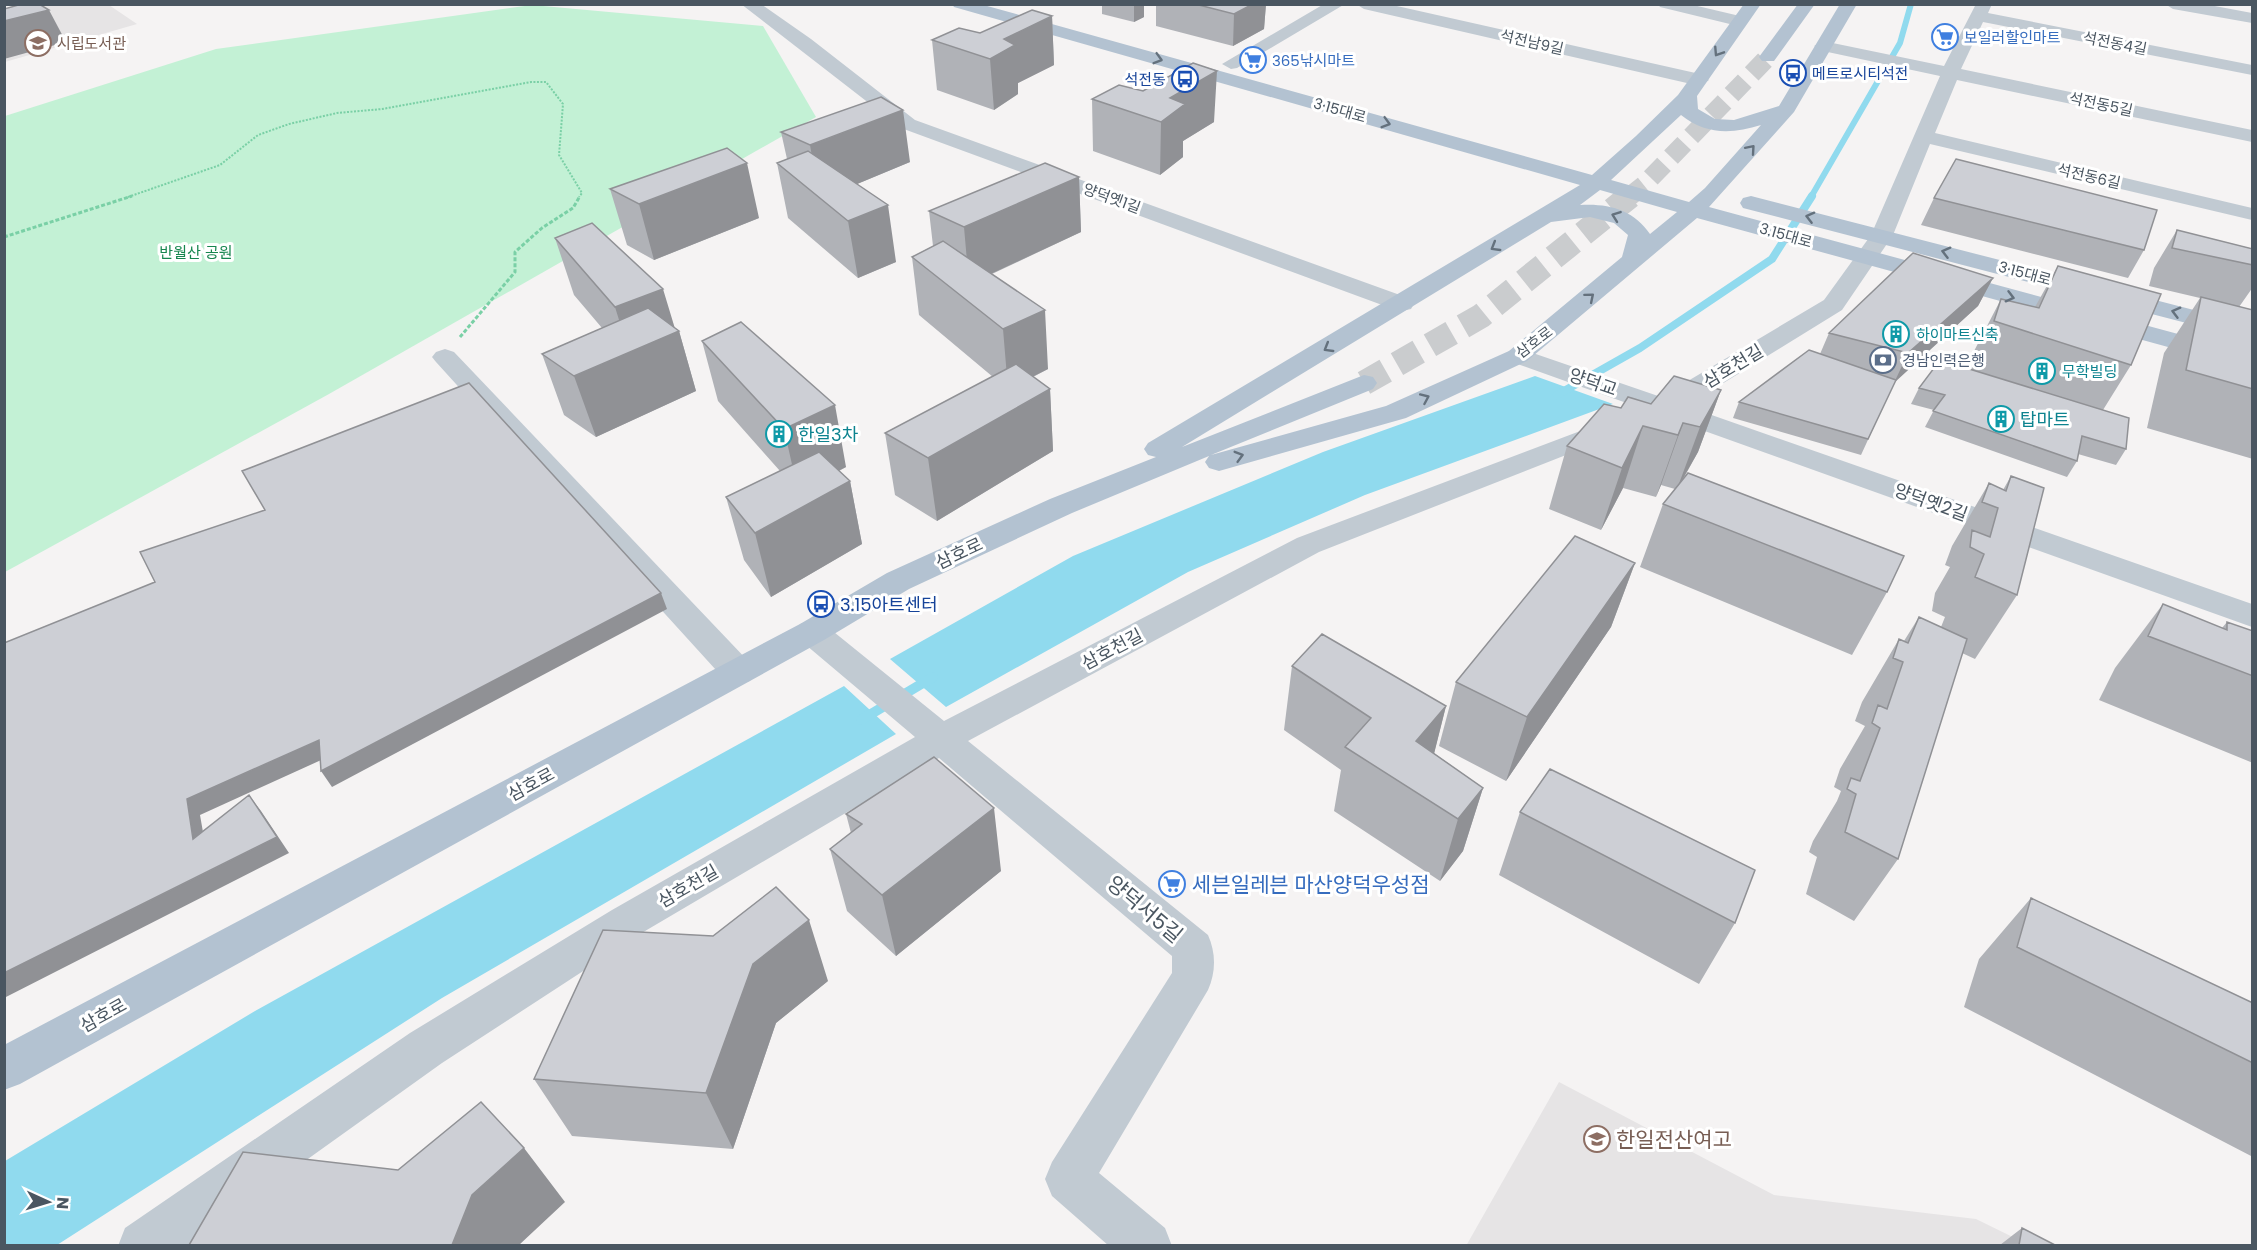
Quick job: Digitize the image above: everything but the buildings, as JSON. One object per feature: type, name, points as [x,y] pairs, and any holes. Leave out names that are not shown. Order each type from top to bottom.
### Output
[{"type":"main road","name":"3·15대로","points":[[960,4],[1710,200]]},
{"type":"main road","name":"3·15대로","points":[[1007,4],[1413,111]]},
{"type":"main road","points":[[1617,165],[1642,145],[1694,87],[1738,21],[1753,4]]},
{"type":"main road","points":[[1768,57],[1807,4]]},
{"type":"main road","name":"삼호로","points":[[1061,506],[1396,412],[1530,360],[1633,261],[1710,200],[1786,108],[1831,47],[1849,4]]},
{"type":"main road","points":[[1694,87],[1688,111],[1696,120],[1713,126],[1736,126],[1786,108]]},
{"type":"main road","name":"3·15대로","points":[[1596,170],[1617,165],[1638,171]]},
{"type":"main road","name":"삼호로","points":[[1061,506],[1581,195],[1596,170]]},
{"type":"main road","name":"3.15대로","points":[[1710,200],[1867,245]]},
{"type":"main road","points":[[1533,224],[1573,211],[1597,209],[1630,221],[1639,234],[1633,261]]},
{"type":"main road","name":"3·15대로","points":[[1867,245],[2253,333]]},
{"type":"main road","name":"3·15대로","points":[[1867,245],[2253,362]]},
{"type":"main road","name":"삼호로","points":[[4,1069],[812,632],[898,581],[1061,506],[1364,383]]},
{"type":"street","name":"양덕옛1길","points":[[749,4],[805,43],[908,124],[1402,304]]},
{"type":"street","points":[[1231,64],[1337,4]]},
{"type":"street","name":"석전남9길","points":[[1364,4],[1694,87]]},
{"type":"street","points":[[1666,4],[1738,21]]},
{"type":"street","points":[[2173,4],[2253,18]]},
{"type":"street","name":"석전동4길","points":[[1981,10],[2253,70]]},
{"type":"street","name":"삼호천길","points":[[143,1245],[426,1048],[933,733],[1308,545],[1654,404],[1833,305],[1925,137],[1942,71],[1981,10]]},
{"type":"street","name":"석전동5길","points":[[1831,47],[2253,136]]},
{"type":"street","name":"석전동6길","points":[[1925,137],[2253,214]]},
{"type":"street","points":[[445,357],[738,672]]},
{"type":"street","name":"양덕교","points":[[1530,360],[1654,404]]},
{"type":"street","name":"양덕옛2길","points":[[1654,404],[2253,616]]},
{"type":"street","points":[[812,632],[933,733]]},
{"type":"street","name":"양덕서5길","points":[[933,733],[1193,948],[1193,977],[1069,1179],[1147,1245]]},
{"type":"path","points":[[4,237],[81,214],[220,165],[258,135],[289,124],[337,113],[382,108],[531,81],[546,82],[563,104],[559,155],[580,186],[582,194],[573,208],[542,228],[515,252],[515,272],[445,357]]},
{"type":"shaded area","name":"시립도서관","points":[[48,5],[109,5],[137,24],[5,62],[4,16]]},
{"type":"shaded area","name":"한일전산여고","points":[[1559,1082],[1774,1195],[1976,1219],[2029,1245],[1466,1246]]},
{"type":"green space","name":"반월산 공원","points":[[532,5],[763,26],[816,117],[329,394],[5,572],[5,116],[216,49]]},
{"type":"water","points":[[1535,376],[1613,404],[1365,495],[1188,572],[946,707],[890,659],[1073,556],[1323,452]]},
{"type":"water","points":[[844,686],[896,734],[442,998],[57,1245],[5,1245],[5,1161],[255,1011]]},
{"type":"waterway","points":[[1811,197],[1900,43],[1911,4]]},
{"type":"waterway","points":[[1557,395],[1640,348],[1772,259],[1812,196]]},
{"type":"waterway","points":[[861,720],[933,677]]},
{"type":"tunnel","points":[[1629,197],[1644,185],[1768,57]]},
{"type":"tunnel","points":[[1364,383],[1481,316],[1630,196]]},
{"type":"place","name":"보일러할인마트","points":[[1945,37]]},
{"type":"place","name":"시립도서관","points":[[38,43]]},
{"type":"place","name":"365낚시마트","points":[[1253,60]]},
{"type":"place","name":"메트로시티석전","points":[[1793,73]]},
{"type":"place","name":"석전동","points":[[1185,79]]},
{"type":"place","name":"하이마트신축","points":[[1896,334]]},
{"type":"place","name":"경남인력은행","points":[[1883,360]]},
{"type":"place","name":"무학빌딩","points":[[2042,371]]},
{"type":"place","name":"탑마트","points":[[2001,419]]},
{"type":"place","name":"한일3차","points":[[779,434]]},
{"type":"place","name":"3.15아트센터","points":[[821,604]]},
{"type":"place","name":"세븐일레븐 마산양덕우성점","points":[[1172,884]]},
{"type":"place","name":"한일전산여고","points":[[1597,1139]]}]
